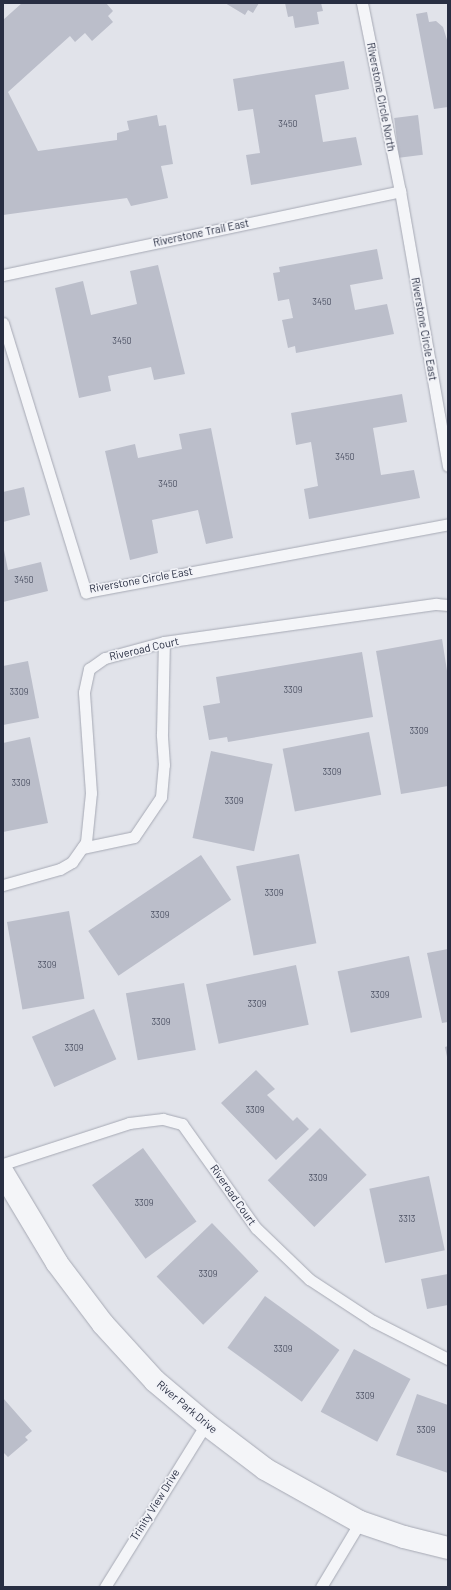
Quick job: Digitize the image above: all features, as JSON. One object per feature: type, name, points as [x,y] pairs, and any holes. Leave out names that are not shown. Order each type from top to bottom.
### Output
[{"type":"street","name":"River Park Drive","points":[[3,1173],[57,1263],[103,1324],[155,1380],[206,1424],[265,1469],[360,1522],[404,1537],[448,1548]]},
{"type":"lane","name":"Riverstone Circle North","points":[[362,3],[400,191]]},
{"type":"lane","name":"Riverstone Trail East","points":[[3,275],[400,191]]},
{"type":"lane","name":"Riverstone Circle East","points":[[400,191],[448,466]]},
{"type":"lane","name":"Riverstone Circle East","points":[[3,323],[86,592],[448,524]]},
{"type":"lane","name":"Riveroad Court","points":[[3,885],[60,869],[72,862],[86,842],[91,793],[84,692],[89,669],[105,658],[164,642],[436,604],[448,605]]},
{"type":"lane","points":[[82,848],[134,837],[161,797],[164,765],[162,734],[164,642]]},
{"type":"lane","name":"Riveroad Court","points":[[3,1164],[129,1123],[164,1119],[182,1124],[256,1228],[308,1279],[373,1321],[448,1359]]},
{"type":"lane","name":"Trinity View Drive","points":[[104,1587],[206,1424]]},
{"type":"lane","points":[[321,1587],[360,1522]]},
{"type":"building","points":[[22,3],[106,3],[113,11],[108,16],[113,22],[92,41],[85,33],[75,42],[70,36],[8,92],[38,151],[117,140],[117,133],[129,130],[127,121],[157,115],[159,126],[166,125],[173,164],[161,166],[168,198],[131,206],[127,198],[3,215],[3,20]]},
{"type":"building","points":[[225,3],[259,3],[253,13],[248,10],[245,15]]},
{"type":"building","points":[[285,3],[321,3],[323,11],[317,12],[319,24],[295,28],[293,16],[288,17]]},
{"type":"building","points":[[427,12],[429,22],[436,21],[443,27],[448,43],[448,107],[434,109],[416,14]]},
{"type":"building","points":[[344,61],[349,89],[315,95],[323,142],[356,137],[362,165],[251,185],[246,155],[260,153],[253,109],[238,111],[233,79]]},
{"type":"building","points":[[418,115],[423,155],[399,158],[394,118]]},
{"type":"building","points":[[377,249],[383,279],[350,285],[355,310],[387,304],[394,334],[296,353],[295,346],[288,348],[282,320],[293,318],[289,299],[278,301],[273,273],[280,272],[279,267]]},
{"type":"building","points":[[158,265],[185,374],[154,380],[151,367],[108,376],[111,391],[79,398],[55,288],[83,281],[91,315],[137,304],[130,271]]},
{"type":"building","points":[[402,394],[407,422],[373,428],[381,475],[414,470],[420,498],[309,519],[304,489],[318,486],[311,442],[296,445],[291,413]]},
{"type":"building","points":[[211,428],[233,538],[206,544],[198,510],[152,520],[158,553],[130,560],[105,451],[135,444],[138,458],[182,449],[179,434]]},
{"type":"building","points":[[24,487],[30,515],[3,522],[3,492]]},
{"type":"building","points":[[4,550],[8,570],[41,562],[48,591],[3,602]]},
{"type":"building","points":[[442,639],[448,677],[448,786],[401,794],[376,651]]},
{"type":"building","points":[[362,652],[373,717],[228,742],[227,737],[209,740],[203,706],[220,703],[216,677]]},
{"type":"building","points":[[28,661],[39,718],[3,725],[3,666]]},
{"type":"building","points":[[369,732],[381,795],[295,812],[283,749]]},
{"type":"building","points":[[30,737],[48,823],[3,832],[3,743]]},
{"type":"building","points":[[211,751],[273,764],[254,851],[192,838]]},
{"type":"building","points":[[299,854],[316,943],[254,956],[236,866]]},
{"type":"building","points":[[201,855],[231,900],[118,976],[88,931]]},
{"type":"building","points":[[69,911],[84,999],[22,1010],[7,922]]},
{"type":"building","points":[[448,949],[448,1022],[442,1023],[427,953]]},
{"type":"building","points":[[409,956],[422,1018],[351,1033],[338,971]]},
{"type":"building","points":[[296,965],[309,1025],[219,1044],[206,984]]},
{"type":"building","points":[[184,983],[196,1050],[138,1060],[126,993]]},
{"type":"building","points":[[94,1009],[116,1059],[54,1087],[32,1037]]},
{"type":"building","points":[[448,1046],[448,1057],[447,1057],[445,1047]]},
{"type":"building","points":[[256,1070],[275,1089],[267,1095],[293,1121],[297,1117],[309,1129],[276,1160],[221,1103]]},
{"type":"building","points":[[320,1128],[367,1175],[314,1227],[268,1180]]},
{"type":"building","points":[[143,1148],[196,1222],[146,1259],[92,1185]]},
{"type":"building","points":[[429,1176],[445,1250],[385,1263],[369,1189]]},
{"type":"building","points":[[212,1223],[259,1271],[203,1325],[157,1276]]},
{"type":"building","points":[[448,1274],[448,1305],[427,1309],[421,1279]]},
{"type":"building","points":[[265,1296],[339,1350],[302,1402],[227,1348]]},
{"type":"building","points":[[354,1349],[411,1379],[377,1442],[321,1412]]},
{"type":"building","points":[[417,1394],[448,1405],[448,1473],[396,1455]]},
{"type":"building","points":[[3,1398],[32,1431],[25,1437],[28,1440],[8,1457],[3,1452]]}]
